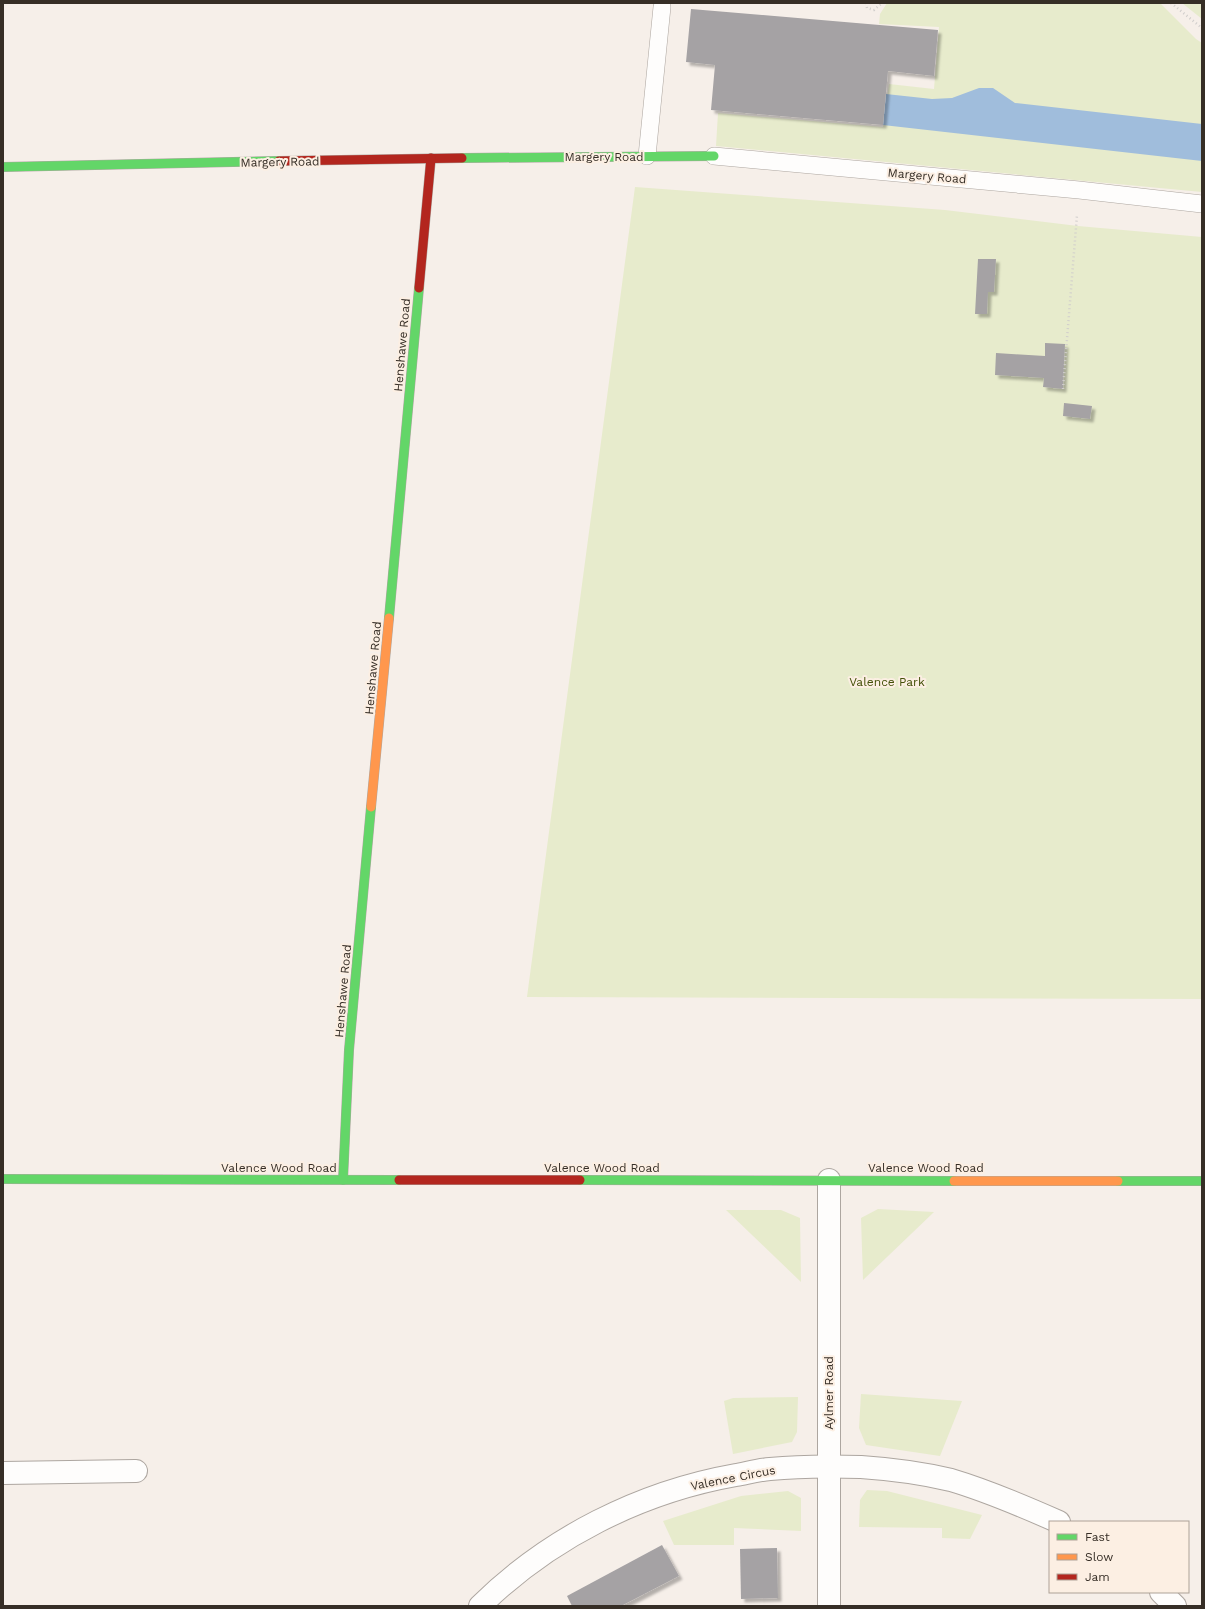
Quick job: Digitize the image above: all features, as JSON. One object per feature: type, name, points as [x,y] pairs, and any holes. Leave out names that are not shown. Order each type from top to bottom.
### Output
[{"type":"street","name":"Margery Road","points":[[3,167],[431,158],[714,156]]},
{"type":"street","name":"Henshawe Road","points":[[343,1180],[350,1050],[431,158]]},
{"type":"street","name":"Valence Wood Road","points":[[3,1179],[1202,1181]]},
{"type":"street","name":"Aylmer Road","points":[[829,1180],[829,1606]]},
{"type":"street","name":"Valence Circus","points":[[480,1606],[495,1591],[543,1553],[595,1522],[651,1497],[709,1480],[768,1469],[829,1466],[890,1469],[950,1480],[1008,1499],[1057,1521]]},
{"type":"street","points":[[3,1473],[136,1470]]},
{"type":"street","points":[[1162,1593],[1175,1606]]},
{"type":"lane","points":[[647,156],[662,7]]},
{"type":"lane","name":"Margery Road","points":[[714,156],[1079,190],[1202,204]]},
{"type":"path","points":[[866,3],[867,8],[874,10],[882,3]]},
{"type":"path","points":[[1171,3],[1202,28]]},
{"type":"path","points":[[1063,389],[1079,190]]},
{"type":"green space","points":[[887,3],[1160,3],[1196,39],[1202,43],[1202,192],[716,146],[718,113],[883,127],[889,84],[934,89],[939,27],[879,24],[880,14]]},
{"type":"green space","points":[[1182,3],[1202,3],[1202,19]]},
{"type":"green space","name":"Valence Park","points":[[635,187],[945,210],[1078,226],[1202,237],[1202,999],[527,997]]},
{"type":"green space","points":[[878,1209],[934,1212],[863,1280],[861,1218]]},
{"type":"green space","points":[[726,1210],[781,1210],[800,1218],[801,1282]]},
{"type":"green space","points":[[861,1394],[962,1401],[940,1456],[866,1445],[859,1428]]},
{"type":"green space","points":[[798,1397],[797,1432],[792,1442],[733,1454],[724,1401],[733,1398]]},
{"type":"green space","points":[[867,1490],[887,1491],[982,1515],[970,1539],[942,1538],[942,1528],[859,1527],[860,1500]]},
{"type":"green space","points":[[788,1491],[801,1498],[801,1531],[734,1528],[734,1545],[674,1545],[663,1521],[741,1496]]},
{"type":"water","points":[[979,88],[993,88],[1015,103],[1202,124],[1202,161],[883,125],[886,94],[932,99],[952,98]]},
{"type":"building","points":[[691,9],[938,30],[934,76],[888,71],[883,125],[711,110],[715,65],[686,62]]},
{"type":"building","points":[[978,259],[996,259],[994,292],[988,292],[987,314],[975,314]]},
{"type":"building","points":[[1045,343],[1065,344],[1063,389],[1043,387],[1044,378],[995,375],[996,353],[1045,356]]},
{"type":"building","points":[[1064,403],[1092,406],[1090,419],[1063,416]]},
{"type":"building","points":[[662,1545],[679,1576],[621,1606],[572,1606],[567,1596]]},
{"type":"building","points":[[777,1548],[778,1598],[741,1599],[740,1549]]},
{"type":"traffic: fast","points":[[462,158],[714,156]]},
{"type":"traffic: fast","points":[[3,167],[279,161]]},
{"type":"traffic: fast","points":[[389,618],[419,288]]},
{"type":"traffic: fast","points":[[343,1180],[349,1050],[371,807]]},
{"type":"traffic: fast","points":[[3,1179],[399,1180]]},
{"type":"traffic: fast","points":[[580,1180],[954,1181]]},
{"type":"traffic: fast","points":[[1118,1181],[1202,1181]]},
{"type":"traffic: slow","points":[[371,807],[389,618]]},
{"type":"traffic: slow","points":[[954,1181],[1118,1181]]},
{"type":"traffic: jam","points":[[419,288],[431,158]]},
{"type":"traffic: jam","points":[[279,161],[462,158]]},
{"type":"traffic: jam","points":[[399,1180],[580,1180]]}]
